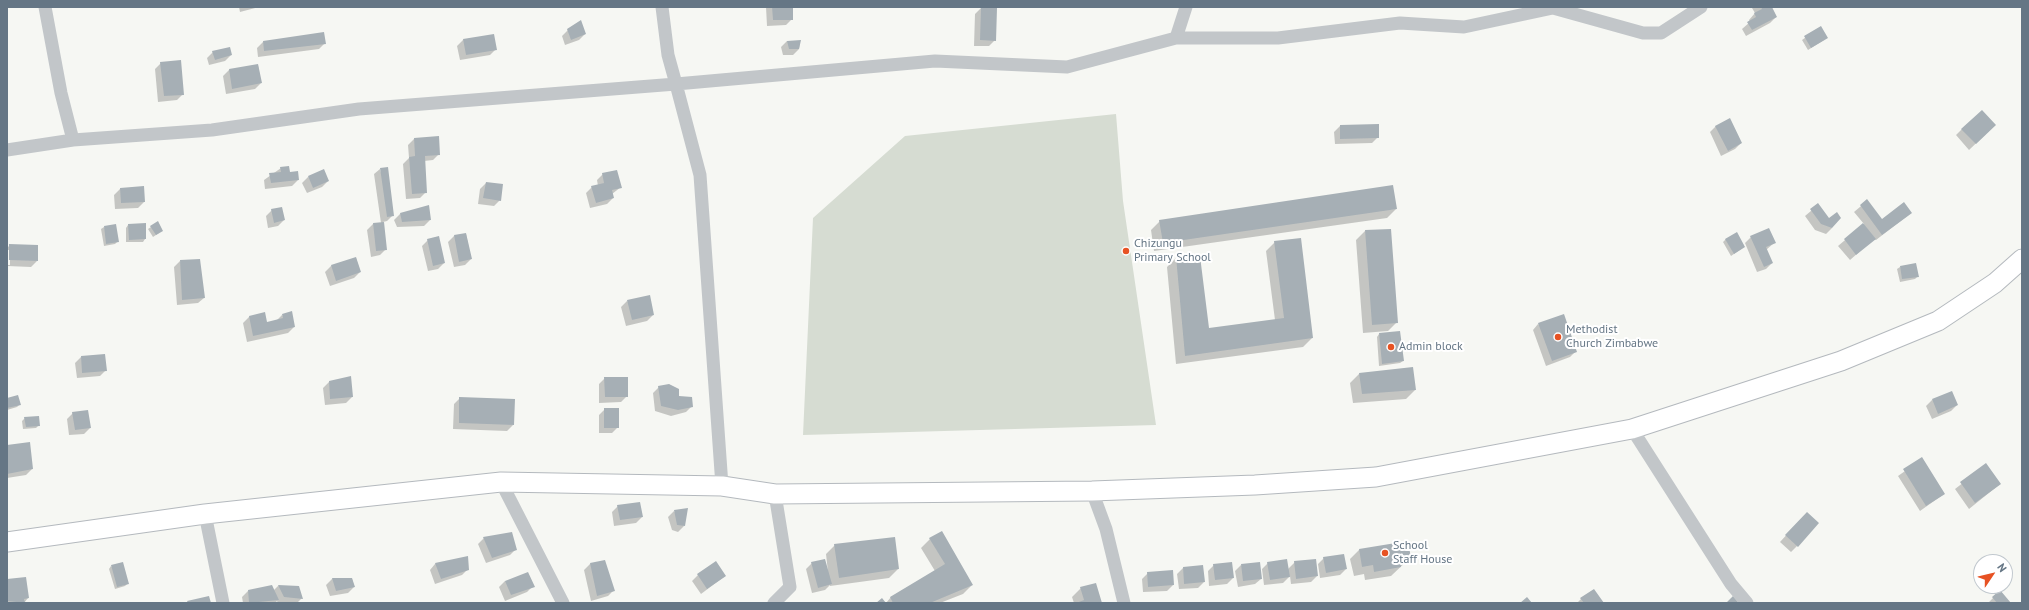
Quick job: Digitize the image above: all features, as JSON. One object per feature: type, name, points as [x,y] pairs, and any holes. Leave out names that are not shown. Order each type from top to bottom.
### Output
[{"type":"street","points":[[45,7],[61,93],[73,140]]},
{"type":"street","points":[[662,7],[668,56],[700,175],[722,486]]},
{"type":"street","points":[[1176,38],[1186,7]]},
{"type":"street","points":[[7,150],[73,140],[212,130],[360,110],[935,61],[1067,67],[1176,38],[1278,38],[1400,23],[1464,28],[1553,8],[1643,33],[1661,33],[1698,9]]},
{"type":"street","points":[[7,542],[205,514],[501,482],[722,486],[776,494],[1092,491],[1255,485],[1376,477],[1632,429],[1841,361],[1938,321],[1995,283],[2022,259]]},
{"type":"street","points":[[1632,429],[1731,584],[1747,603]]},
{"type":"street","points":[[501,482],[563,603]]},
{"type":"street","points":[[1092,491],[1106,529],[1124,603]]},
{"type":"street","points":[[774,603],[790,587],[776,494]]},
{"type":"street","points":[[205,514],[223,603]]},
{"type":"shaded area","points":[[1116,114],[1123,201],[1156,425],[803,435],[813,218],[905,136]]},
{"type":"building","points":[[772,7],[793,7],[793,20],[773,20]]},
{"type":"building","points":[[981,7],[997,8],[996,41],[980,40]]},
{"type":"building","points":[[1761,7],[1772,7],[1777,17],[1752,30],[1747,22],[1756,17],[1754,13],[1762,9]]},
{"type":"building","points":[[581,20],[586,34],[571,40],[567,29]]},
{"type":"building","points":[[1821,26],[1828,38],[1811,48],[1804,36]]},
{"type":"building","points":[[324,32],[326,44],[264,51],[263,41]]},
{"type":"building","points":[[494,34],[497,50],[466,55],[463,39]]},
{"type":"building","points":[[801,40],[799,49],[789,49],[787,41]]},
{"type":"building","points":[[230,47],[232,55],[215,60],[212,51]]},
{"type":"building","points":[[181,60],[184,95],[164,96],[160,62]]},
{"type":"building","points":[[258,64],[262,83],[232,89],[229,69]]},
{"type":"building","points":[[1982,110],[1996,125],[1976,144],[1961,129]]},
{"type":"building","points":[[1730,118],[1742,143],[1728,151],[1715,126]]},
{"type":"building","points":[[1379,124],[1379,138],[1340,139],[1340,125]]},
{"type":"building","points":[[439,136],[440,155],[425,156],[427,193],[412,194],[409,157],[415,156],[414,138]]},
{"type":"building","points":[[289,166],[290,172],[298,171],[299,180],[271,183],[269,173],[281,172],[280,167]]},
{"type":"building","points":[[388,167],[394,216],[387,217],[380,168]]},
{"type":"building","points":[[324,169],[329,181],[313,188],[308,176]]},
{"type":"building","points":[[617,170],[622,188],[612,190],[614,198],[596,203],[591,186],[604,183],[602,173]]},
{"type":"building","points":[[486,182],[503,184],[501,201],[483,198]]},
{"type":"building","name":"Chizungu Primary School","points":[[1393,185],[1397,209],[1163,243],[1159,220]]},
{"type":"building","points":[[144,186],[145,202],[121,203],[120,188]]},
{"type":"building","points":[[1867,199],[1882,219],[1904,202],[1912,213],[1882,235],[1860,205]]},
{"type":"building","points":[[1818,203],[1829,218],[1837,212],[1841,218],[1832,228],[1821,224],[1810,209]]},
{"type":"building","points":[[429,205],[431,220],[402,222],[400,213]]},
{"type":"building","points":[[282,207],[285,220],[274,223],[271,209]]},
{"type":"building","points":[[158,221],[163,231],[156,235],[150,226]]},
{"type":"building","points":[[384,222],[387,250],[376,251],[373,223]]},
{"type":"building","points":[[146,223],[146,239],[129,240],[128,224]]},
{"type":"building","points":[[1863,223],[1876,239],[1856,255],[1844,239]]},
{"type":"building","points":[[116,224],[119,242],[106,244],[104,226]]},
{"type":"building","points":[[1769,228],[1776,243],[1766,247],[1773,263],[1764,267],[1750,236]]},
{"type":"building","points":[[1391,229],[1398,323],[1372,325],[1365,230]]},
{"type":"building","points":[[1737,232],[1745,247],[1734,254],[1725,239]]},
{"type":"building","points":[[466,233],[472,259],[459,262],[454,235]]},
{"type":"building","points":[[439,236],[445,263],[433,266],[427,239]]},
{"type":"building","name":"Chizungu Primary School","points":[[1301,238],[1313,338],[1185,356],[1176,257],[1200,256],[1209,328],[1284,318],[1274,241]]},
{"type":"building","points":[[9,244],[38,245],[38,261],[9,260]]},
{"type":"building","points":[[356,257],[361,272],[336,281],[331,265]]},
{"type":"building","points":[[200,259],[205,298],[182,300],[180,260]]},
{"type":"building","points":[[1916,263],[1919,277],[1902,279],[1900,266]]},
{"type":"building","points":[[650,295],[654,315],[632,320],[627,300]]},
{"type":"building","points":[[292,311],[295,327],[253,336],[249,316],[265,312],[267,322],[283,318],[282,314]]},
{"type":"building","name":"Methodist Church Zimbabwe","points":[[1564,314],[1577,352],[1552,361],[1538,323]]},
{"type":"building","name":"Admin block","points":[[1400,331],[1404,361],[1382,364],[1379,333]]},
{"type":"building","points":[[105,354],[107,371],[82,373],[81,356]]},
{"type":"building","points":[[1413,367],[1416,390],[1362,394],[1359,373]]},
{"type":"building","points":[[351,376],[353,397],[330,399],[329,381]]},
{"type":"building","points":[[604,377],[628,377],[628,397],[605,397]]},
{"type":"building","points":[[669,384],[679,389],[679,396],[692,397],[693,407],[678,410],[661,406],[658,386]]},
{"type":"building","points":[[1952,391],[1958,405],[1938,414],[1932,399]]},
{"type":"building","points":[[18,395],[21,405],[7,408],[7,398]]},
{"type":"building","points":[[459,397],[515,399],[514,425],[459,423]]},
{"type":"building","points":[[604,408],[619,408],[619,428],[604,428]]},
{"type":"building","points":[[88,410],[91,428],[75,430],[72,412]]},
{"type":"building","points":[[39,416],[40,426],[26,427],[24,417]]},
{"type":"building","points":[[30,442],[33,469],[7,474],[7,445]]},
{"type":"building","points":[[1922,457],[1945,494],[1926,506],[1903,469]]},
{"type":"building","points":[[1986,463],[2001,484],[1975,503],[1960,482]]},
{"type":"building","points":[[640,502],[643,517],[620,520],[617,505]]},
{"type":"building","points":[[688,508],[685,526],[677,525],[674,510]]},
{"type":"building","points":[[1807,512],[1819,523],[1798,547],[1785,535]]},
{"type":"building","points":[[942,531],[973,585],[930,603],[893,603],[890,597],[945,564],[929,538]]},
{"type":"building","points":[[512,532],[517,550],[492,558],[483,537]]},
{"type":"building","points":[[895,537],[899,569],[839,578],[834,544]]},
{"type":"building","name":"School Staff House","points":[[1408,541],[1411,558],[1400,560],[1401,567],[1374,572],[1373,565],[1362,567],[1359,549]]},
{"type":"building","points":[[1344,554],[1347,569],[1326,573],[1323,557]]},
{"type":"building","points":[[468,556],[469,570],[441,579],[435,563]]},
{"type":"building","points":[[825,559],[832,584],[818,588],[811,562]]},
{"type":"building","points":[[1287,559],[1290,577],[1270,580],[1267,562]]},
{"type":"building","points":[[1316,559],[1318,576],[1296,579],[1294,561]]},
{"type":"building","points":[[605,560],[615,591],[597,596],[590,563]]},
{"type":"building","points":[[716,561],[726,576],[707,589],[697,574]]},
{"type":"building","points":[[123,562],[129,584],[117,587],[111,565]]},
{"type":"building","points":[[1232,562],[1234,578],[1215,580],[1213,564]]},
{"type":"building","points":[[1260,562],[1262,579],[1243,581],[1241,564]]},
{"type":"building","points":[[1203,565],[1205,582],[1184,584],[1183,567]]},
{"type":"building","points":[[1173,570],[1174,585],[1148,587],[1147,572]]},
{"type":"building","points":[[528,572],[535,587],[511,595],[505,581]]},
{"type":"building","points":[[26,577],[29,598],[24,599],[25,603],[7,601],[7,579]]},
{"type":"building","points":[[332,578],[352,578],[355,587],[336,591]]},
{"type":"building","points":[[1096,583],[1102,603],[1076,603],[1084,600],[1080,587]]},
{"type":"building","points":[[272,585],[279,600],[249,603],[248,590]]},
{"type":"building","points":[[278,585],[299,586],[303,599],[284,597]]},
{"type":"building","points":[[1594,589],[1604,603],[1584,603],[1580,598]]},
{"type":"building","points":[[1995,594],[2003,594],[2011,603],[1997,603],[1992,597]]},
{"type":"building","points":[[209,596],[211,603],[188,603],[187,601]]},
{"type":"building","points":[[1733,596],[1739,603],[1726,603]]},
{"type":"building","points":[[1527,597],[1532,603],[1520,603]]},
{"type":"building","points":[[882,598],[886,603],[876,603]]},
{"type":"place","name":"Chizungu Primary School","points":[[1126,251]]},
{"type":"place","name":"Methodist Church Zimbabwe","points":[[1558,337]]},
{"type":"place","name":"Admin block","points":[[1391,347]]},
{"type":"place","name":"School Staff House","points":[[1385,553]]}]
